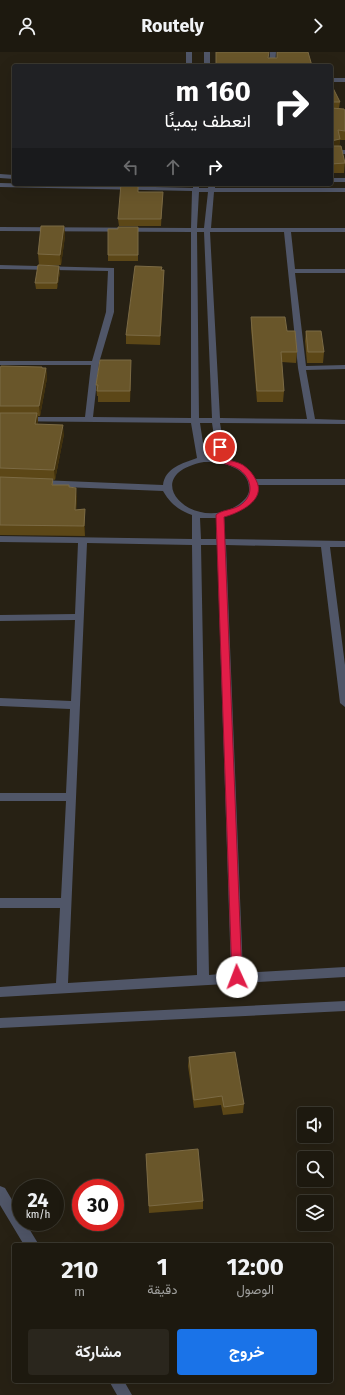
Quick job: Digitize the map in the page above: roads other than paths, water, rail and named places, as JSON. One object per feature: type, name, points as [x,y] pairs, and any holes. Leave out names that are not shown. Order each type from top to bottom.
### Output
[{"type":"street","points":[[189,52],[189,64]]},
{"type":"street","points":[[207,52],[207,64]]},
{"type":"street","points":[[272,64],[273,52]]},
{"type":"street","points":[[333,80],[345,80]]},
{"type":"street","points":[[333,152],[345,152]]},
{"type":"street","points":[[0,176],[12,177]]},
{"type":"street","points":[[333,180],[345,180]]},
{"type":"street","points":[[0,185],[12,185]]},
{"type":"street","points":[[201,460],[194,420],[194,230],[197,186],[345,190]]},
{"type":"street","points":[[212,187],[207,231],[216,421],[222,460]]},
{"type":"street","points":[[0,229],[207,231],[345,230]]},
{"type":"street","points":[[287,230],[293,271],[302,368],[311,422]]},
{"type":"street","points":[[0,267],[112,269],[110,312],[94,363],[89,419]]},
{"type":"street","points":[[293,271],[345,271]]},
{"type":"street","points":[[0,363],[94,363]]},
{"type":"street","points":[[302,368],[345,367]]},
{"type":"street","points":[[0,419],[345,422]]},
{"type":"street","points":[[201,460],[222,460],[241,467],[249,474],[254,482],[254,491],[247,503],[232,512],[220,515],[196,514],[181,508],[170,499],[166,488],[168,478],[176,469],[187,463],[201,460]]},
{"type":"street","points":[[254,482],[345,482]]},
{"type":"street","points":[[32,483],[166,488]]},
{"type":"street","points":[[196,514],[203,979]]},
{"type":"street","points":[[220,515],[237,977]]},
{"type":"street","points":[[0,539],[345,544]]},
{"type":"street","points":[[62,988],[83,541]]},
{"type":"street","points":[[325,544],[345,703]]},
{"type":"street","points":[[0,618],[79,617]]},
{"type":"street","points":[[0,702],[75,705]]},
{"type":"street","points":[[0,797],[71,797]]},
{"type":"street","points":[[0,903],[66,903]]},
{"type":"street","points":[[0,992],[237,977],[345,972]]},
{"type":"street","points":[[0,1023],[345,1006]]},
{"type":"street","points":[[0,1193],[31,1243]]},
{"type":"street","points":[[117,1383],[124,1395]]}]
